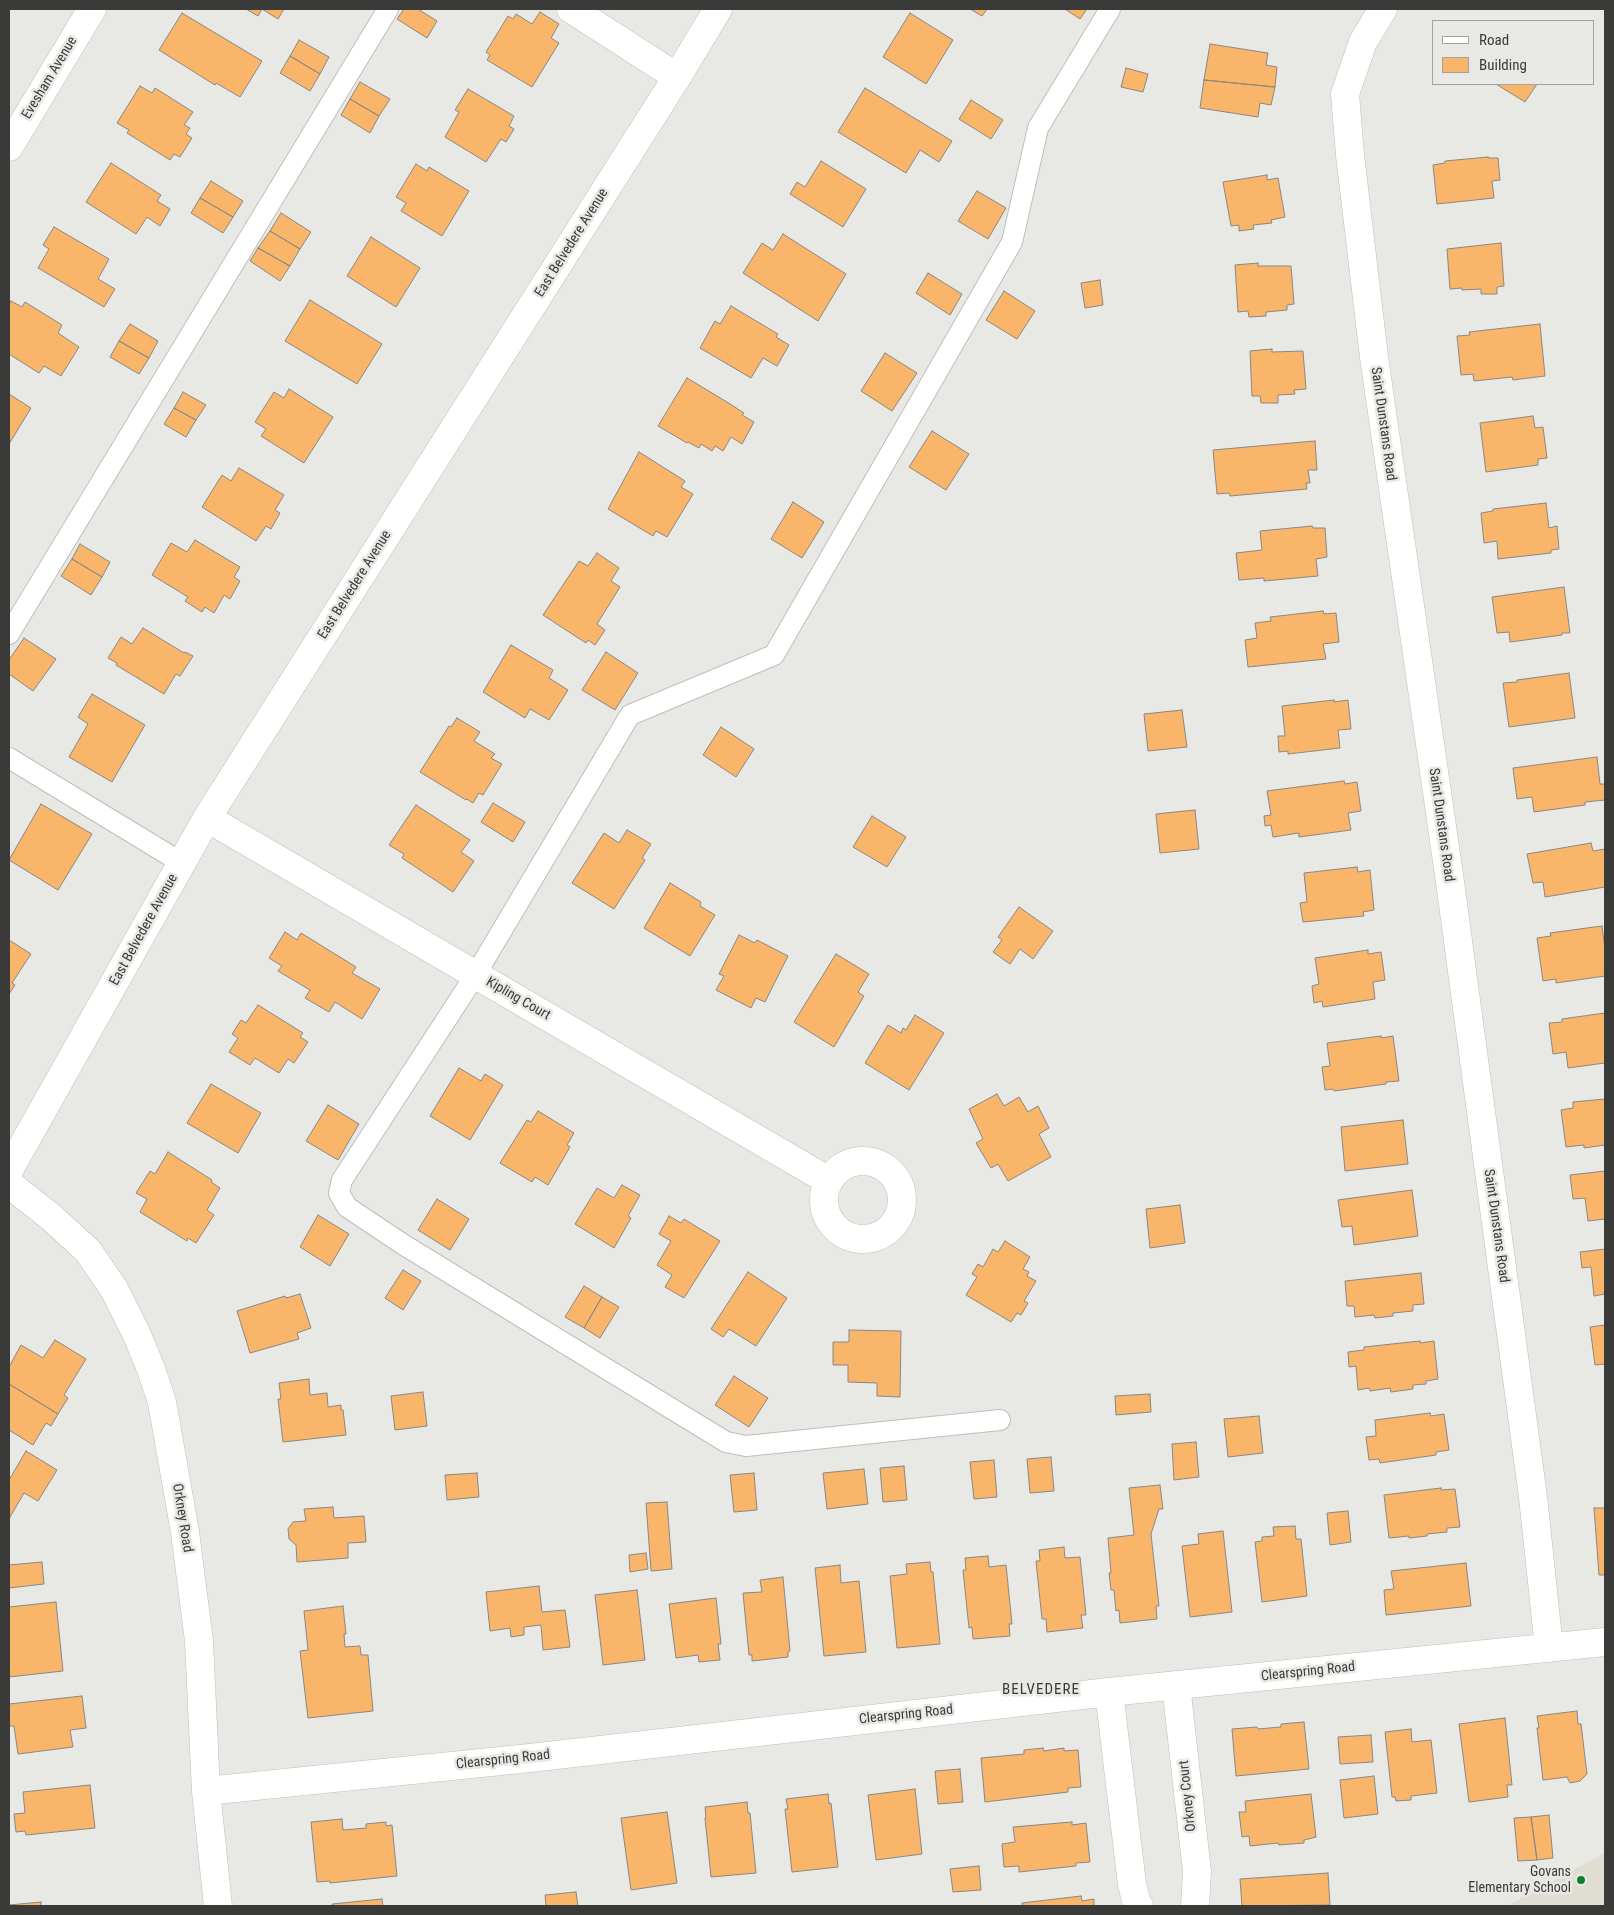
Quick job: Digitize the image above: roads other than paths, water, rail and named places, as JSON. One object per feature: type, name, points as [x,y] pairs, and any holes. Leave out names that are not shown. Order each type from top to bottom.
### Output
[{"type":"street","name":"Evesham Avenue","points":[[9,147],[92,9]]},
{"type":"street","points":[[570,9],[677,77]]},
{"type":"street","name":"East Belvedere Avenue","points":[[9,1170],[207,818],[677,77],[718,9]]},
{"type":"street","name":"Saint Dunstans Road","points":[[1383,9],[1363,42],[1345,94],[1350,155],[1374,357],[1451,892],[1532,1487],[1549,1648]]},
{"type":"street","name":"Kipling Court","points":[[207,818],[829,1180]]},
{"type":"street","name":"Orkney Road","points":[[9,1184],[51,1217],[88,1250],[114,1289],[137,1335],[162,1402],[186,1541],[199,1641],[206,1791],[218,1906]]},
{"type":"street","name":"Clearspring Road","points":[[206,1791],[540,1756],[1109,1692],[1605,1642]]},
{"type":"street","name":"Orkney Court","points":[[1176,1685],[1197,1872],[1195,1906]]},
{"type":"street","points":[[1109,1692],[1132,1884],[1139,1906]]},
{"type":"lane","points":[[9,634],[388,9]]},
{"type":"lane","points":[[1000,1420],[746,1446],[726,1442],[404,1245],[347,1206],[339,1193],[342,1180],[476,974],[630,715],[774,655],[1012,242],[1038,128],[1110,9]]},
{"type":"lane","points":[[9,758],[182,863]]},
{"type":"place","name":"Govans Elementary School","points":[[1581,1880]]},
{"type":"district","name":"BELVEDERE","points":[[1041,1690]]}]
